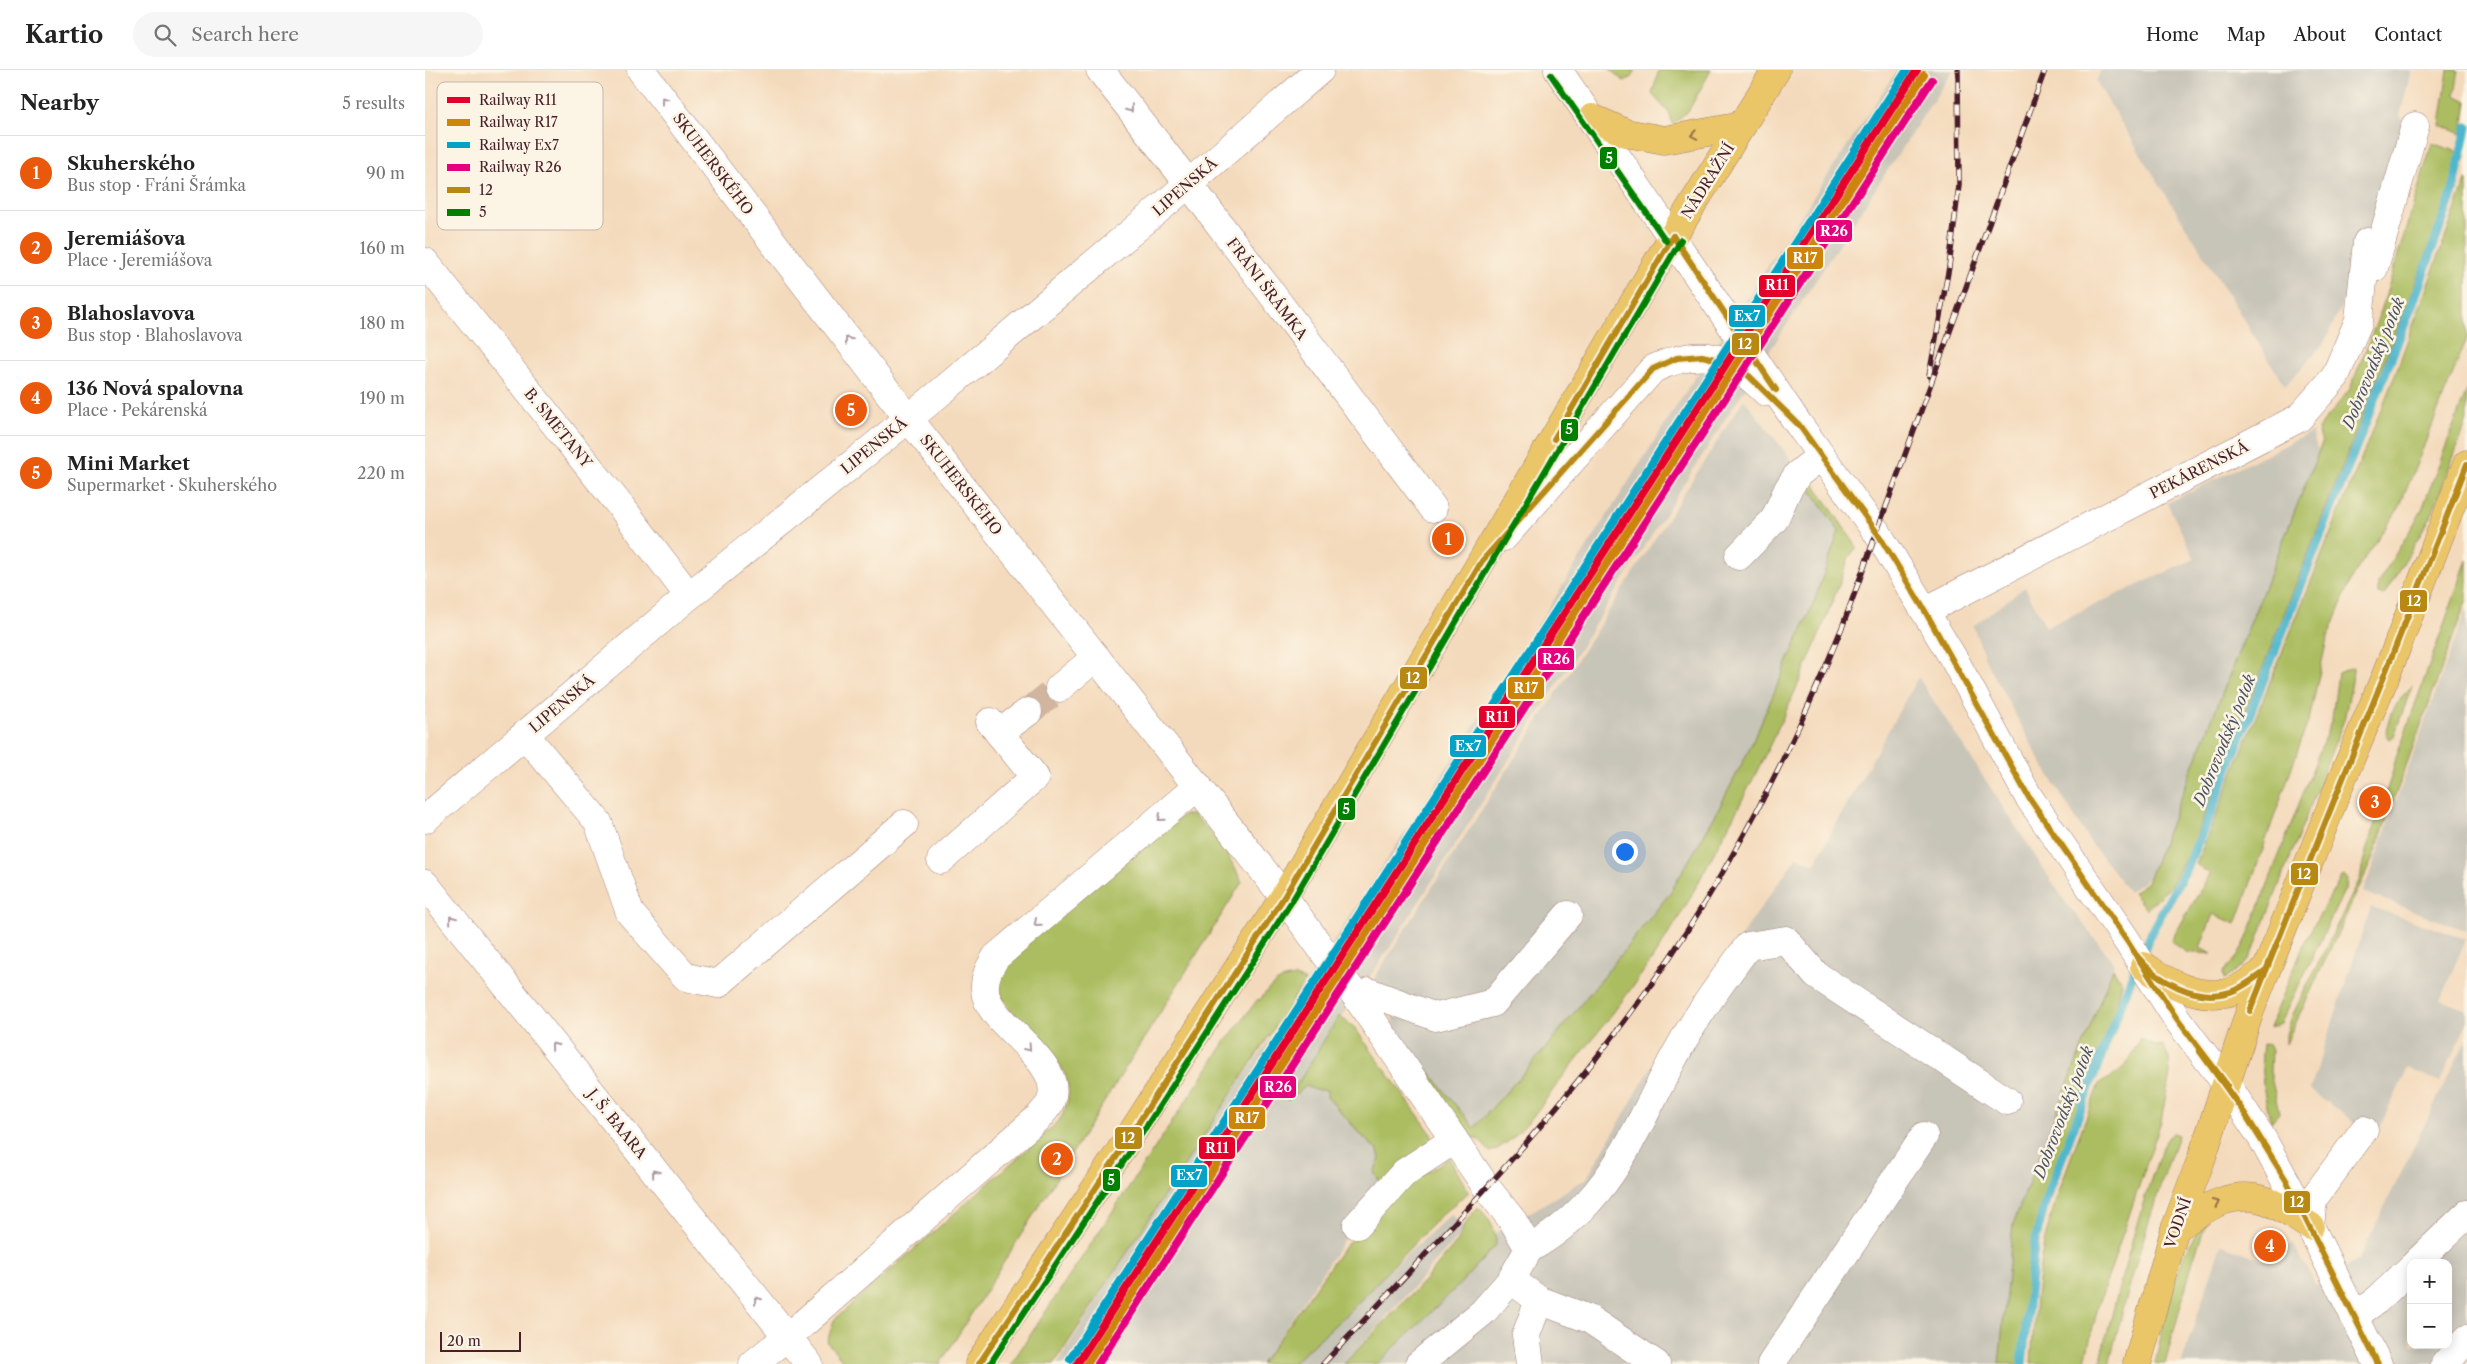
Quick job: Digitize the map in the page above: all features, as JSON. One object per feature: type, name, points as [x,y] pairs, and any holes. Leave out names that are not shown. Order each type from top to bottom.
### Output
[{"type":"main road","name":"NÁDRAŽNÍ","points":[[979,1364],[1117,1156],[1284,897],[1673,236],[1776,70]]},
{"type":"main road","points":[[1592,118],[1626,133],[1664,140],[1742,126]]},
{"type":"main road","name":"VODNÍ","points":[[2137,1364],[2175,1229],[2227,1085],[2250,1011],[2388,670],[2467,464]]},
{"type":"main road","points":[[2144,966],[2165,989],[2191,991],[2227,992],[2266,970]]},
{"type":"main road","points":[[2175,1229],[2211,1205],[2230,1197],[2257,1198],[2273,1203],[2310,1226]]},
{"type":"street","name":"SKUHERSKÉHO","points":[[641,70],[909,419],[1284,897],[1358,1000],[1487,1188],[1513,1221],[1529,1249]]},
{"type":"street","name":"FRÁNI ŠRÁMKA","points":[[1100,70],[1189,184],[1433,508]]},
{"type":"street","name":"LIPENSKÁ","points":[[425,819],[689,596],[909,419],[1189,184],[1320,70]]},
{"type":"street","points":[[1559,70],[1799,425],[1878,534],[1925,611],[2028,796],[2144,966]]},
{"type":"street","points":[[2359,320],[2415,126]]},
{"type":"street","name":"PEKÁRENSKÁ","points":[[1925,611],[2299,418],[2335,377],[2359,320],[2367,242]]},
{"type":"street","name":"B. SMETANY","points":[[425,262],[622,508],[689,596]]},
{"type":"street","points":[[1482,561],[1653,369],[1677,358],[1702,356],[1728,362],[1749,376],[1799,425]]},
{"type":"street","points":[[1739,556],[1774,520],[1788,489],[1798,474],[1821,456]]},
{"type":"street","points":[[1059,688],[1096,657]]},
{"type":"street","points":[[941,860],[1035,777],[995,728],[1028,712]]},
{"type":"street","points":[[525,735],[598,822],[630,913],[686,977],[719,984],[904,824]]},
{"type":"street","points":[[753,1364],[787,1338],[1040,1116],[1051,1101],[1053,1085],[1048,1069],[993,1010],[984,991],[987,972],[996,957],[1198,786]]},
{"type":"street","name":"J. Š. BAARA","points":[[425,884],[809,1364]]},
{"type":"street","points":[[1358,1000],[1369,992],[1437,1018],[1493,1003],[1568,915]]},
{"type":"street","points":[[1419,1364],[1483,1312],[1511,1280],[1529,1249],[1555,1235],[1599,1192],[1629,1147],[1677,1050],[1706,1001],[1748,946],[1786,940],[1816,975],[2007,1101]]},
{"type":"street","points":[[2165,989],[2188,1036],[2227,1085],[2262,1138],[2310,1226],[2378,1364]]},
{"type":"street","points":[[2310,1226],[2313,1199],[2364,1130]]},
{"type":"street","points":[[1771,1364],[1924,1136]]},
{"type":"street","points":[[1357,1225],[1405,1172],[1454,1140]]},
{"type":"street","points":[[2420,1259],[2467,1214]]},
{"type":"street","points":[[2354,1316],[2377,1300],[2407,1272]]},
{"type":"street","points":[[1511,1280],[1539,1300],[1589,1319],[1656,1364]]},
{"type":"street","points":[[1530,1364],[1526,1335],[1539,1300]]},
{"type":"street","points":[[2445,1364],[2467,1339]]},
{"type":"shaded area","points":[[1897,70],[1953,70],[1726,418],[1389,949],[1319,1048],[1412,1138],[1261,1364],[1057,1364],[1168,1187],[1271,1037],[1454,757],[1686,391]]},
{"type":"shaded area","points":[[2101,70],[2411,70],[2400,115],[2406,125],[2403,139],[2392,149],[2378,236],[2366,242],[2340,309],[2324,343],[2285,386],[2096,82]]},
{"type":"shaded area","points":[[1744,399],[1843,526],[1808,624],[1758,741],[1670,903],[1474,1137],[1399,1039],[1383,987],[1373,980]]},
{"type":"shaded area","points":[[2312,432],[2319,455],[2157,871],[2129,892],[2088,839],[2039,758],[1986,661],[1973,626],[2025,587],[2046,627],[2195,559],[2167,503]]},
{"type":"shaded area","points":[[2467,607],[2467,931],[2363,892]]},
{"type":"shaded area","points":[[1918,677],[2064,900],[2114,963],[2013,1224],[1999,1364],[1364,1364],[1483,1241],[1587,1178],[1659,1054],[1797,856],[1814,864]]},
{"type":"shaded area","points":[[2371,907],[2466,939],[2440,1000],[2467,1010],[2467,1023],[2440,1082],[2408,1068],[2375,1137],[2310,1090]]},
{"type":"shaded area","points":[[2467,1038],[2467,1364],[2181,1364],[2221,1245],[2265,1260],[2293,1244],[2316,1285],[2359,1259]]},
{"type":"shaded area","points":[[1451,1214],[1465,1229],[1344,1364],[1288,1364]]},
{"type":"green space","points":[[1610,70],[1636,70],[1631,78],[1624,81]]},
{"type":"green space","points":[[1659,70],[1711,70],[1689,110],[1673,124],[1669,113],[1652,94]]},
{"type":"green space","points":[[2448,70],[2459,70],[2455,95],[2467,101],[2462,134],[2440,125]]},
{"type":"green space","points":[[2432,143],[2458,152],[2450,189],[2422,266],[2191,849],[2170,887],[2146,909],[2133,893],[2147,882],[2322,443],[2318,429],[2350,389],[2381,311]]},
{"type":"green space","points":[[2467,178],[2467,338],[2399,508],[2352,577],[2327,639],[2310,716],[2236,924],[2213,914],[2200,948],[2212,954],[2186,952],[2171,941],[2210,874],[2196,864],[2393,380]]},
{"type":"green space","points":[[2467,390],[2467,421],[2431,517],[2384,595],[2378,593],[2378,583],[2421,512]]},
{"type":"green space","points":[[1807,484],[1815,485],[1857,547],[1849,557],[1789,706],[1692,895],[1651,961],[1531,1118],[1511,1139],[1501,1147],[1490,1152],[1479,1140],[1465,1136],[1380,1011],[1474,1128],[1545,1049],[1670,893],[1716,814],[1749,750],[1814,602],[1839,531]]},
{"type":"green space","points":[[2467,560],[2467,599],[2371,862],[2286,1044],[2286,1035],[2293,1014],[2360,879],[2367,848],[2396,758]]},
{"type":"green space","points":[[2353,667],[2352,682],[2344,720],[2254,949],[2242,967],[2224,979],[2223,973],[2238,956],[2247,938],[2332,719],[2338,673]]},
{"type":"green space","points":[[2412,686],[2394,736],[2390,739],[2387,737],[2387,729],[2391,715],[2402,697]]},
{"type":"green space","points":[[1183,815],[1193,815],[1208,829],[1233,864],[1242,882],[940,1364],[846,1364],[827,1342],[834,1320],[1059,1121],[1068,1100],[1067,1082],[1060,1066],[1049,1050],[1008,1006],[999,989],[999,978],[1005,960]]},
{"type":"green space","points":[[2344,876],[2347,880],[2346,887],[2281,1023],[2270,1027],[2306,939],[2341,877]]},
{"type":"green space","points":[[2113,968],[2122,983],[2116,1007],[2043,1199],[2031,1244],[2019,1364],[1999,1364],[2013,1224]]},
{"type":"green space","points":[[1295,977],[1305,981],[1054,1364],[1011,1364],[1226,1041],[1258,999],[1260,1000],[1279,981]]},
{"type":"green space","points":[[1339,1016],[1354,1027],[1431,1133],[1432,1142],[1383,1187],[1374,1172],[1380,1159],[1378,1151],[1327,1097],[1327,1090],[1315,1090],[1306,1086],[1287,1101]]},
{"type":"green space","points":[[2140,1038],[2156,1046],[2163,1045],[2169,1058],[2170,1074],[2161,1121],[2098,1307],[2084,1364],[2031,1364],[2039,1270],[2056,1200],[2099,1084],[2117,1074],[2130,1059]]},
{"type":"green space","points":[[2263,1044],[2269,1045],[2271,1050],[2270,1071],[2279,1113],[2271,1122],[2263,1083]]},
{"type":"green space","points":[[2172,1133],[2178,1135],[2141,1249],[2109,1364],[2100,1364],[2121,1280],[2143,1204],[2154,1170],[2164,1146]]},
{"type":"green space","points":[[1449,1158],[1469,1192],[1442,1214],[1349,1312],[1292,1364],[1261,1364],[1341,1251],[1388,1197]]},
{"type":"green space","points":[[1478,1207],[1491,1224],[1495,1233],[1496,1245],[1458,1286],[1377,1364],[1344,1364],[1425,1280],[1458,1241],[1467,1220]]},
{"type":"green space","points":[[2207,1221],[2194,1257],[2165,1364],[2155,1364],[2167,1309],[2179,1268],[2196,1234]]},
{"type":"waterway","name":"Dobrovodský potok","points":[[2142,954],[2154,927],[2184,873],[2207,822],[2413,303],[2453,191],[2467,127]]},
{"type":"waterway","name":"Dobrovodský potok","points":[[2022,1364],[2034,1246],[2046,1199],[2136,966]]},
{"type":"tunnel","points":[[1028,712],[1059,688]]},
{"type":"railway","points":[[1929,376],[1949,267],[1959,185],[1958,70]]},
{"type":"railway","points":[[1323,1364],[1504,1168],[1591,1065],[1670,957],[1720,878],[1743,837],[1786,754],[1843,625],[2045,70]]},
{"type":"rail line","name":"Ex7","points":[[1070,1359],[1907,70]]},
{"type":"rail line","name":"R11","points":[[1077,1364],[1917,70]]},
{"type":"rail line","name":"R17","points":[[1087,1364],[1924,75]]},
{"type":"rail line","name":"R26","points":[[1098,1364],[1932,80]]},
{"type":"transit line","name":"5","points":[[1551,75],[1666,241]]},
{"type":"transit line","name":"12","points":[[1673,236],[1776,390]]},
{"type":"transit line","name":"12","points":[[1554,439],[1673,236]]},
{"type":"transit line","name":"5","points":[[990,1364],[1292,901],[1681,240]]},
{"type":"transit line","name":"12","points":[[979,1364],[1117,1156],[1284,897],[1482,561],[1653,369],[1677,358],[1702,356],[1728,362],[1749,376],[1799,425],[1878,534],[1925,611],[2028,796],[2127,941],[2177,1019],[2227,1085]]},
{"type":"transit line","name":"12","points":[[2250,1011],[2387,670],[2467,464]]},
{"type":"transit line","name":"12","points":[[2137,956],[2155,974],[2179,988],[2204,995],[2217,995],[2235,990],[2266,970]]},
{"type":"transit line","name":"12","points":[[2199,1050],[2245,1114],[2286,1180],[2378,1364]]},
{"type":"place","name":"Mini Market","points":[[851,410]]},
{"type":"place","name":"Skuherského","points":[[1448,539]]},
{"type":"place","name":"Blahoslavova","points":[[2375,802]]},
{"type":"place","name":"Jeremiášova","points":[[1057,1159]]},
{"type":"place","name":"136 Nová spalovna","points":[[2270,1246]]}]
